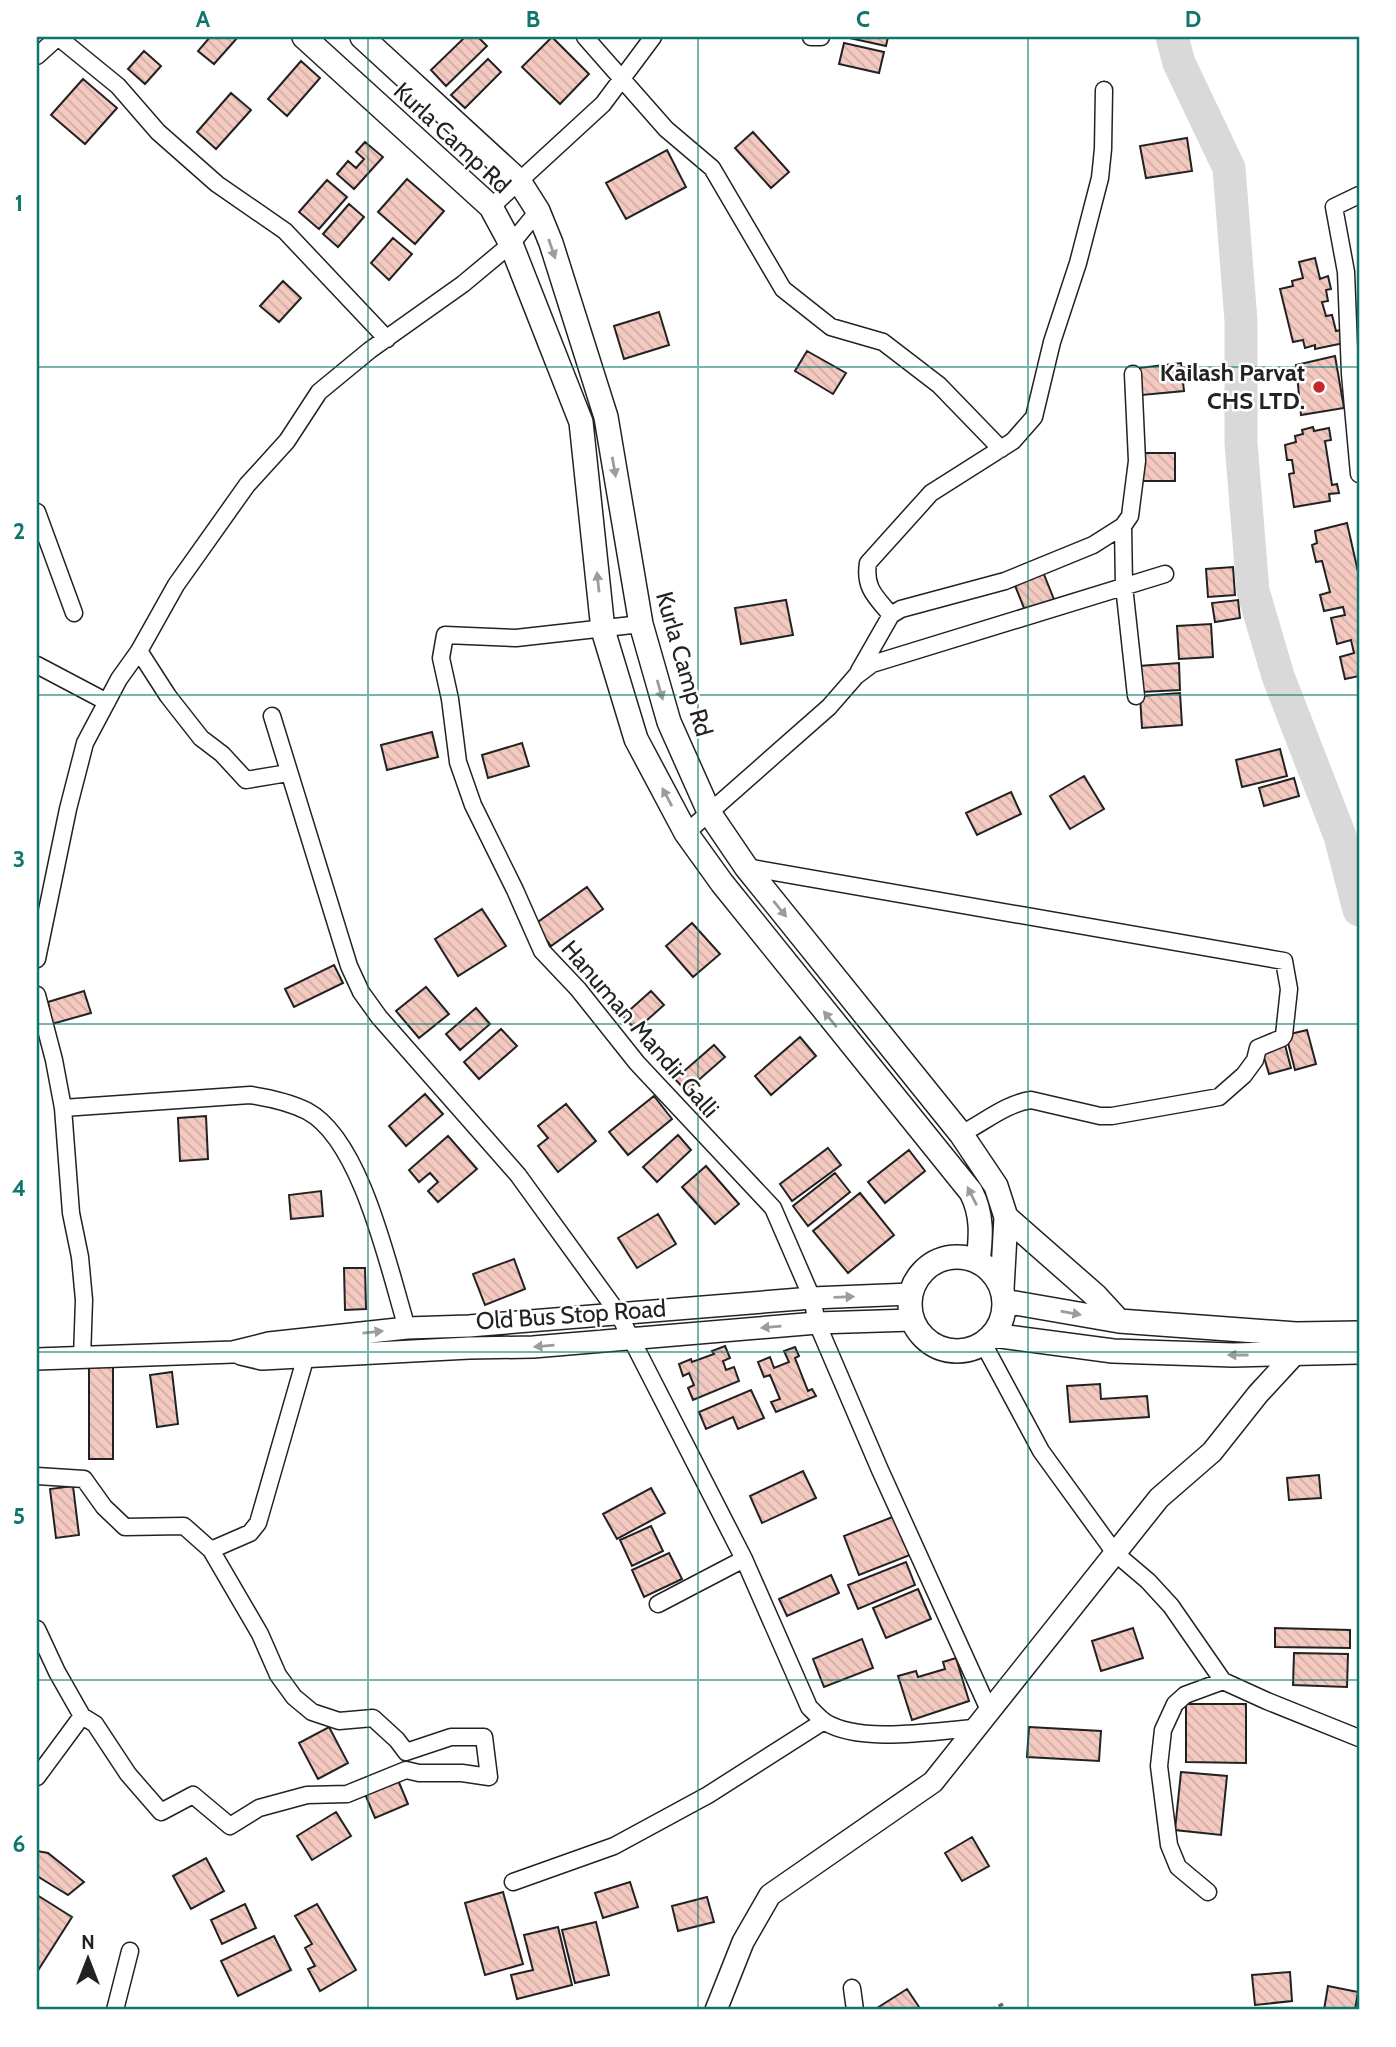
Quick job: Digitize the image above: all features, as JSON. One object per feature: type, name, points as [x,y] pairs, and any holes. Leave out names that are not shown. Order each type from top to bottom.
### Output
[{"type":"main road","name":"Kurla Camp Rd","points":[[304,37],[491,207],[510,244],[581,422],[603,630],[636,739],[686,833],[722,883],[971,1192],[982,1227],[978,1262]]},
{"type":"main road","name":"Kurla Camp Rd","points":[[362,37],[519,181],[538,211],[551,243],[606,418],[641,624],[669,723],[710,814],[746,867],[961,1134],[996,1186],[1006,1217],[1003,1313],[988,1339]]},
{"type":"main road","points":[[1006,1217],[1096,1296],[1119,1321]]},
{"type":"main road","points":[[1295,1344],[1119,1321],[1003,1295],[988,1269],[978,1262],[954,1258],[931,1265],[922,1273],[909,1303],[912,1320],[924,1338],[942,1349],[964,1351],[988,1339],[1113,1351],[1358,1342]]},
{"type":"street","points":[[37,56],[58,37],[118,86],[158,132],[217,184],[285,231],[387,339]]},
{"type":"street","points":[[585,37],[666,129],[712,168],[783,289],[831,327],[883,342],[939,385],[1001,449]]},
{"type":"street","points":[[491,207],[603,104],[653,37]]},
{"type":"street","points":[[811,37],[821,37]]},
{"type":"street","points":[[891,615],[868,584],[868,563],[931,493],[1013,441],[1034,417],[1052,342],[1078,262],[1100,178],[1104,90]]},
{"type":"street","points":[[1359,195],[1334,207],[1346,272],[1354,348],[1359,474]]},
{"type":"street","points":[[37,959],[68,809],[85,743],[119,679],[139,651],[176,585],[247,485],[287,441],[319,392],[463,284],[510,244],[538,211]]},
{"type":"street","points":[[686,833],[829,707],[856,676],[891,615],[931,599],[1005,581],[1093,545],[1123,526],[1130,516],[1137,461],[1133,374]]},
{"type":"street","points":[[37,512],[74,613]]},
{"type":"street","points":[[1123,526],[1124,586],[1136,696]]},
{"type":"street","points":[[856,676],[887,657],[1165,574]]},
{"type":"street","name":"Hanuman Mandir Galli","points":[[641,624],[516,638],[445,635],[441,658],[450,699],[458,762],[473,805],[542,951],[578,989],[637,1063],[773,1208],[812,1298]]},
{"type":"street","points":[[139,651],[167,696],[201,738],[222,754],[246,780],[288,773]]},
{"type":"street","points":[[37,665],[107,702]]},
{"type":"street","points":[[272,716],[349,966],[361,992],[379,1017],[518,1175],[618,1313],[744,1559],[809,1707],[824,1721],[842,1730],[970,1736]]},
{"type":"street","points":[[746,867],[1284,961],[1289,989],[1284,1035],[1258,1048],[1255,1060],[1244,1075],[1219,1097],[1112,1116],[1100,1116],[1031,1100],[1010,1106],[961,1134]]},
{"type":"street","points":[[37,995],[63,1108],[71,1213],[80,1257],[84,1300],[82,1358]]},
{"type":"street","points":[[63,1108],[250,1095],[278,1100],[309,1112],[333,1133],[349,1156],[365,1193],[407,1328]]},
{"type":"street","name":"Old Bus Stop Road","points":[[233,1353],[269,1343],[407,1328],[469,1326],[812,1298],[911,1294]]},
{"type":"street","points":[[812,1298],[817,1323],[880,1470],[989,1710]]},
{"type":"street","name":"Old Bus Stop Road","points":[[37,1359],[233,1353],[262,1359],[533,1347],[817,1323],[912,1320]]},
{"type":"street","points":[[469,1326],[469,1348]]},
{"type":"street","points":[[988,1339],[1041,1451],[1115,1552],[1171,1606],[1223,1681],[1359,1738]]},
{"type":"street","points":[[716,2010],[743,1942],[770,1895],[933,1782],[1159,1498],[1212,1452],[1295,1344]]},
{"type":"street","points":[[211,1550],[250,1532],[258,1523],[306,1356]]},
{"type":"street","points":[[37,1476],[84,1479],[104,1507],[125,1527],[184,1526],[211,1550],[260,1634],[278,1675],[294,1697],[312,1712],[340,1721],[373,1718],[406,1752],[451,1737],[484,1737],[489,1777],[406,1770],[347,1794],[307,1796],[259,1808],[230,1826],[193,1795],[161,1812],[128,1774],[95,1724],[82,1716],[41,1648],[37,1629]]},
{"type":"street","points":[[658,1604],[744,1559]]},
{"type":"street","points":[[1208,1892],[1178,1867],[1169,1845],[1159,1766],[1163,1730],[1175,1704],[1185,1695],[1223,1681]]},
{"type":"street","points":[[37,1777],[82,1716]]},
{"type":"street","points":[[513,1882],[614,1846],[708,1795],[824,1721]]},
{"type":"street","points":[[115,2010],[131,1951]]},
{"type":"street","points":[[852,1988],[855,2010]]},
{"type":"path","points":[[992,2010],[1003,2004]]},
{"type":"building","points":[[210,37],[238,37],[214,64],[198,51]]},
{"type":"building","points":[[465,37],[478,37],[487,46],[446,86],[431,70]]},
{"type":"building","points":[[552,37],[589,74],[560,104],[522,67]]},
{"type":"building","points":[[845,37],[888,37],[886,46]]},
{"type":"building","points":[[844,43],[884,52],[879,73],[839,64]]},
{"type":"building","points":[[144,51],[161,66],[145,84],[128,69]]},
{"type":"building","points":[[488,59],[501,72],[465,108],[451,95]]},
{"type":"building","points":[[301,61],[320,78],[287,116],[268,99]]},
{"type":"building","points":[[83,79],[117,108],[85,144],[51,115]]},
{"type":"building","points":[[231,93],[251,110],[216,149],[197,132]]},
{"type":"building","points":[[753,132],[789,172],[771,188],[735,148]]},
{"type":"building","points":[[1187,138],[1192,171],[1146,178],[1140,146]]},
{"type":"building","points":[[365,142],[383,157],[354,189],[337,174],[348,161],[356,168],[364,159],[356,152]]},
{"type":"building","points":[[667,150],[686,187],[626,219],[606,183]]},
{"type":"building","points":[[407,179],[444,211],[415,244],[378,212]]},
{"type":"building","points":[[327,180],[347,197],[319,229],[299,212]]},
{"type":"building","points":[[349,204],[364,217],[338,247],[323,234]]},
{"type":"building","points":[[393,238],[412,254],[389,280],[371,263]]},
{"type":"building","points":[[1315,258],[1320,279],[1328,276],[1331,289],[1326,290],[1328,301],[1322,302],[1326,316],[1332,315],[1336,331],[1341,330],[1344,343],[1315,349],[1315,345],[1305,348],[1303,340],[1293,342],[1280,289],[1293,286],[1292,281],[1303,278],[1299,262]]},
{"type":"building","points":[[283,281],[301,298],[279,322],[260,306]]},
{"type":"building","points":[[659,312],[669,345],[624,359],[614,326]]},
{"type":"building","points":[[807,351],[846,373],[833,394],[795,371]]},
{"type":"building","name":"Kailash Parvat CHS LTD.","points":[[1335,356],[1344,408],[1301,415],[1296,365]]},
{"type":"building","points":[[1181,363],[1184,391],[1142,395],[1138,368]]},
{"type":"building","points":[[1313,427],[1314,431],[1329,428],[1331,440],[1325,441],[1332,485],[1337,484],[1339,493],[1329,494],[1330,501],[1294,507],[1289,474],[1294,473],[1292,460],[1287,460],[1285,445],[1296,442],[1295,436],[1303,434],[1302,430]]},
{"type":"building","points":[[1139,453],[1175,453],[1175,481],[1139,481]]},
{"type":"building","points":[[1347,523],[1359,576],[1359,676],[1345,679],[1340,657],[1354,653],[1351,640],[1337,644],[1331,618],[1345,615],[1343,607],[1324,611],[1320,595],[1330,592],[1322,561],[1316,562],[1312,545],[1317,543],[1315,531]]},
{"type":"building","points":[[1233,567],[1235,595],[1208,597],[1206,569]]},
{"type":"building","points":[[1043,572],[1055,602],[1026,613],[1014,583]]},
{"type":"building","points":[[786,600],[793,635],[741,644],[735,608]]},
{"type":"building","points":[[1238,600],[1240,618],[1215,622],[1212,603]]},
{"type":"building","points":[[1211,624],[1213,657],[1179,659],[1177,626]]},
{"type":"building","points":[[1179,663],[1180,690],[1141,692],[1139,666]]},
{"type":"building","points":[[1180,693],[1182,725],[1142,728],[1140,696]]},
{"type":"building","points":[[432,732],[438,757],[387,770],[381,745]]},
{"type":"building","points":[[522,743],[529,766],[488,778],[482,755]]},
{"type":"building","points":[[1280,749],[1287,776],[1242,787],[1236,760]]},
{"type":"building","points":[[1084,776],[1104,809],[1070,829],[1050,796]]},
{"type":"building","points":[[1294,778],[1299,796],[1264,806],[1259,788]]},
{"type":"building","points":[[1011,792],[1021,814],[977,835],[966,813]]},
{"type":"building","points":[[587,887],[603,909],[551,946],[535,924]]},
{"type":"building","points":[[482,909],[506,946],[458,976],[435,939]]},
{"type":"building","points":[[692,923],[720,954],[693,977],[666,946]]},
{"type":"building","points":[[334,965],[343,983],[294,1007],[285,989]]},
{"type":"building","points":[[426,987],[449,1014],[419,1038],[396,1011]]},
{"type":"building","points":[[84,991],[91,1013],[52,1024],[48,1002]]},
{"type":"building","points":[[651,991],[664,1005],[636,1030],[623,1016]]},
{"type":"building","points":[[476,1008],[490,1024],[460,1050],[446,1034]]},
{"type":"building","points":[[501,1029],[517,1046],[479,1079],[464,1062]]},
{"type":"building","points":[[1307,1030],[1316,1064],[1295,1070],[1286,1035]]},
{"type":"building","points":[[800,1037],[816,1056],[771,1095],[755,1076]]},
{"type":"building","points":[[1284,1041],[1291,1068],[1269,1074],[1261,1047]]},
{"type":"building","points":[[714,1045],[725,1057],[686,1091],[675,1079]]},
{"type":"building","points":[[425,1094],[443,1114],[406,1146],[389,1126]]},
{"type":"building","points":[[654,1096],[672,1119],[628,1155],[609,1132]]},
{"type":"building","points":[[566,1104],[596,1141],[558,1172],[538,1146],[548,1138],[538,1126]]},
{"type":"building","points":[[206,1116],[208,1159],[180,1161],[178,1118]]},
{"type":"building","points":[[678,1135],[691,1150],[657,1182],[643,1167]]},
{"type":"building","points":[[448,1136],[477,1169],[438,1202],[428,1191],[438,1182],[430,1173],[419,1182],[409,1170]]},
{"type":"building","points":[[828,1148],[841,1165],[792,1201],[780,1184]]},
{"type":"building","points":[[909,1150],[925,1171],[885,1203],[868,1182]]},
{"type":"building","points":[[706,1166],[739,1204],[715,1224],[682,1187]]},
{"type":"building","points":[[835,1173],[850,1192],[808,1226],[793,1206]]},
{"type":"building","points":[[321,1191],[323,1216],[291,1219],[289,1195]]},
{"type":"building","points":[[860,1193],[894,1235],[848,1273],[813,1231]]},
{"type":"building","points":[[658,1214],[676,1244],[637,1268],[618,1238]]},
{"type":"building","points":[[514,1259],[525,1289],[485,1305],[473,1274]]},
{"type":"building","points":[[344,1268],[365,1268],[366,1309],[345,1310]]},
{"type":"building","points":[[725,1346],[730,1358],[723,1361],[726,1370],[734,1367],[739,1381],[693,1400],[688,1388],[694,1385],[689,1373],[683,1376],[679,1364],[714,1354],[712,1351]]},
{"type":"building","points":[[795,1347],[799,1356],[795,1358],[808,1391],[812,1389],[816,1396],[776,1412],[771,1402],[780,1399],[770,1375],[764,1377],[758,1362],[770,1357],[774,1368],[789,1362],[784,1351]]},
{"type":"building","points":[[89,1362],[113,1362],[113,1459],[89,1459]]},
{"type":"building","points":[[172,1372],[178,1424],[157,1427],[150,1375]]},
{"type":"building","points":[[1100,1384],[1101,1399],[1147,1396],[1149,1417],[1070,1422],[1067,1386]]},
{"type":"building","points":[[751,1390],[764,1418],[738,1429],[733,1417],[706,1429],[699,1412]]},
{"type":"building","points":[[803,1471],[816,1498],[762,1523],[750,1496]]},
{"type":"building","points":[[1319,1475],[1321,1498],[1289,1500],[1287,1478]]},
{"type":"building","points":[[73,1486],[79,1535],[56,1538],[50,1489]]},
{"type":"building","points":[[651,1488],[665,1513],[617,1539],[603,1514]]},
{"type":"building","points":[[895,1516],[910,1555],[859,1575],[844,1536]]},
{"type":"building","points":[[651,1526],[663,1551],[632,1566],[620,1540]]},
{"type":"building","points":[[669,1553],[682,1579],[644,1597],[632,1570]]},
{"type":"building","points":[[906,1562],[915,1585],[858,1609],[848,1585]]},
{"type":"building","points":[[831,1575],[839,1593],[787,1616],[779,1599]]},
{"type":"building","points":[[918,1589],[931,1619],[886,1638],[873,1608]]},
{"type":"building","points":[[1133,1628],[1143,1658],[1101,1671],[1092,1641]]},
{"type":"building","points":[[1275,1628],[1350,1630],[1350,1648],[1275,1647]]},
{"type":"building","points":[[862,1639],[873,1668],[824,1687],[813,1659]]},
{"type":"building","points":[[1294,1653],[1348,1654],[1347,1687],[1293,1685]]},
{"type":"building","points":[[956,1658],[969,1701],[912,1720],[898,1676],[916,1671],[918,1677],[945,1669],[943,1662]]},
{"type":"building","points":[[1186,1704],[1246,1704],[1246,1763],[1186,1762]]},
{"type":"building","points":[[329,1727],[348,1763],[318,1779],[299,1743]]},
{"type":"building","points":[[1029,1727],[1101,1731],[1099,1761],[1027,1757]]},
{"type":"building","points":[[1181,1772],[1227,1776],[1221,1835],[1175,1830]]},
{"type":"building","points":[[398,1780],[408,1804],[375,1818],[365,1794]]},
{"type":"building","points":[[336,1812],[351,1836],[312,1860],[297,1836]]},
{"type":"building","points":[[972,1837],[989,1866],[962,1881],[945,1853]]},
{"type":"building","points":[[37,1851],[48,1853],[84,1882],[68,1895],[37,1876]]},
{"type":"building","points":[[206,1858],[224,1891],[191,1909],[173,1876]]},
{"type":"building","points":[[630,1882],[638,1907],[603,1918],[595,1893]]},
{"type":"building","points":[[503,1892],[523,1964],[485,1975],[465,1903]]},
{"type":"building","points":[[37,1895],[72,1917],[37,1972]]},
{"type":"building","points":[[707,1897],[714,1922],[678,1931],[672,1906]]},
{"type":"building","points":[[245,1904],[256,1928],[222,1944],[211,1920]]},
{"type":"building","points":[[317,1904],[356,1970],[320,1991],[308,1969],[315,1966],[305,1948],[312,1944],[295,1916]]},
{"type":"building","points":[[596,1922],[609,1975],[575,1983],[562,1930]]},
{"type":"building","points":[[558,1927],[572,1985],[517,1999],[511,1975],[533,1970],[524,1935]]},
{"type":"building","points":[[274,1936],[291,1970],[238,1996],[221,1961]]},
{"type":"building","points":[[1290,1972],[1292,2001],[1255,2005],[1252,1975]]},
{"type":"building","points":[[1328,1986],[1358,1992],[1355,2010],[1324,2010]]},
{"type":"building","points":[[907,1989],[921,2010],[874,2010]]},
{"type":"waterway","points":[[1172,37],[1179,63],[1229,168],[1241,321],[1241,443],[1253,591],[1278,676],[1340,836],[1359,910]]},
{"type":"place","name":"Kailash Parvat CHS LTD.","points":[[1319,387]]}]
